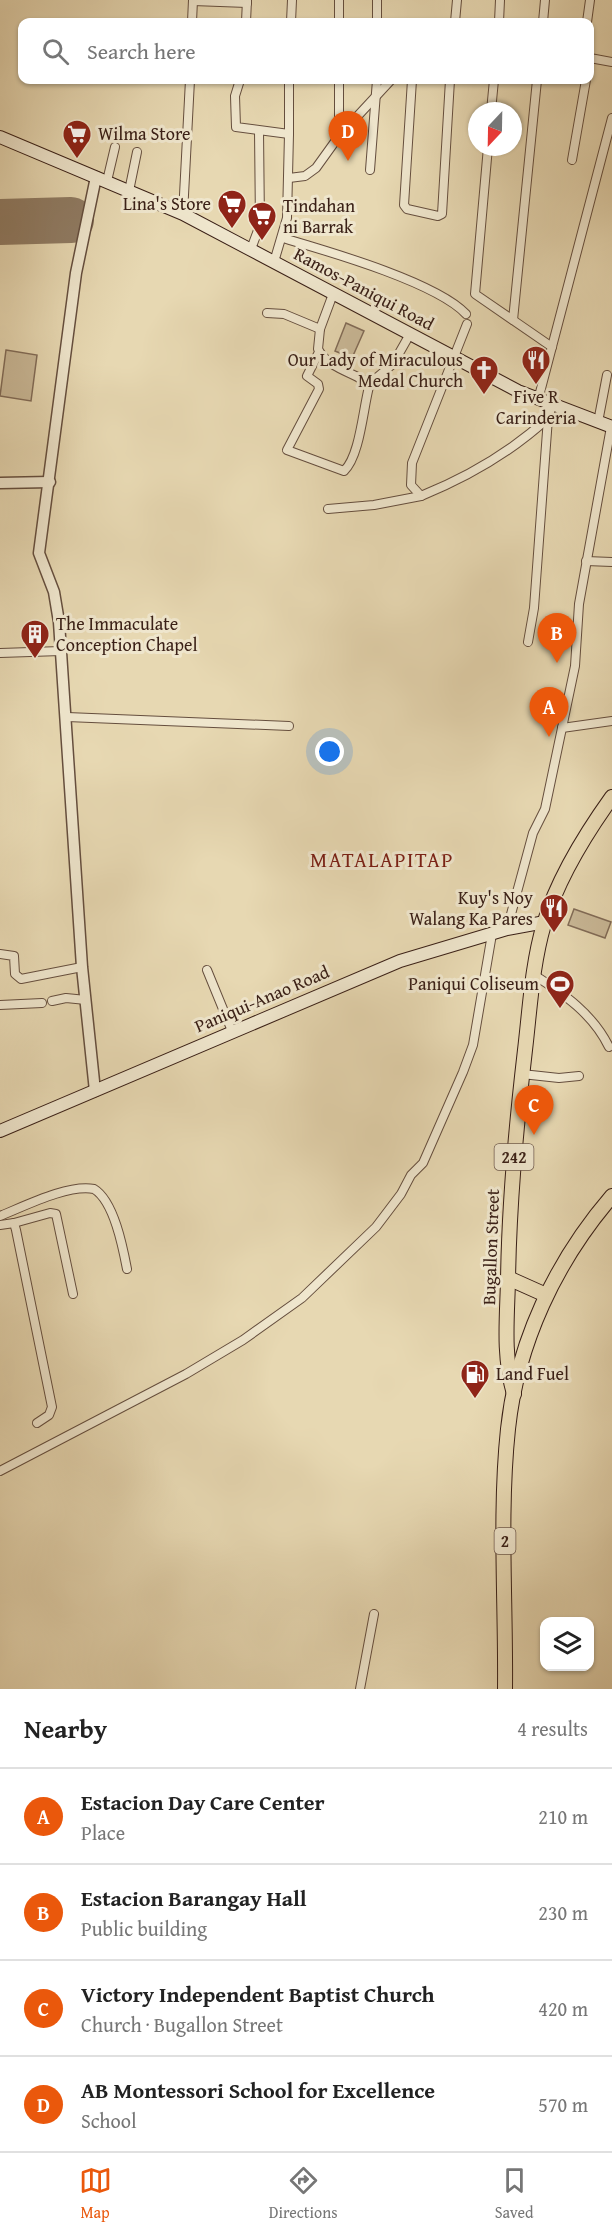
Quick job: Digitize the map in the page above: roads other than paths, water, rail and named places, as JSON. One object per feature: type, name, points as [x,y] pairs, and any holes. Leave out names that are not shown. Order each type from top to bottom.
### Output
[{"type":"main road","name":"Ramos-Paniqui Road","points":[[0,137],[183,214],[537,400],[550,412],[611,427]]},
{"type":"main road","name":"Bugallon Street","points":[[514,1394],[507,1362],[512,1181],[534,975],[545,922],[565,872],[612,797]]},
{"type":"main road","name":"Paniqui-Anao Road","points":[[0,1131],[400,961],[507,929],[545,922]]},
{"type":"main road","name":"2","points":[[505,1689],[506,1455],[514,1394],[524,1355],[546,1295],[562,1264],[612,1196]]},
{"type":"main road","points":[[508,1278],[546,1295]]},
{"type":"street","points":[[192,18],[193,0],[247,2],[246,18]]},
{"type":"street","points":[[291,18],[292,0]]},
{"type":"street","points":[[339,0],[339,18]]},
{"type":"street","points":[[377,0],[377,18]]},
{"type":"street","points":[[454,18],[457,0]]},
{"type":"street","points":[[499,18],[500,0]]},
{"type":"street","points":[[544,18],[546,0]]},
{"type":"street","points":[[588,18],[590,0]]},
{"type":"street","points":[[594,59],[612,62]]},
{"type":"street","points":[[183,214],[190,84]]},
{"type":"street","points":[[239,84],[236,91],[235,124],[239,128],[289,134]]},
{"type":"street","points":[[274,262],[283,238],[289,178],[289,84]]},
{"type":"street","points":[[339,84],[339,136]]},
{"type":"street","points":[[370,170],[377,84]]},
{"type":"street","points":[[289,178],[311,172],[339,136],[387,84]]},
{"type":"street","points":[[412,84],[404,205],[407,209],[438,216],[442,214],[450,84]]},
{"type":"street","points":[[492,102],[494,84]]},
{"type":"street","points":[[513,320],[537,84]]},
{"type":"street","points":[[572,160],[585,84]]},
{"type":"street","points":[[537,400],[612,118]]},
{"type":"street","points":[[251,249],[260,225],[259,131]]},
{"type":"street","points":[[95,1091],[82,967],[61,651],[54,592],[39,553],[76,273],[101,179],[115,147]]},
{"type":"street","points":[[129,191],[137,152]]},
{"type":"street","points":[[487,156],[475,294],[552,347]]},
{"type":"street","points":[[283,238],[369,266],[415,285],[439,295],[466,314]]},
{"type":"street","points":[[333,294],[320,329],[317,342],[319,352],[329,364],[369,384]]},
{"type":"street","points":[[267,313],[284,314],[320,329]]},
{"type":"street","points":[[421,496],[411,485],[412,463],[467,324]]},
{"type":"street","points":[[319,352],[307,376],[318,384],[319,389],[287,448],[289,452],[340,471],[347,469],[363,424],[369,384],[393,363],[410,334]]},
{"type":"street","points":[[598,422],[608,375]]},
{"type":"street","points":[[328,509],[374,505],[421,496],[453,483],[495,460],[550,412]]},
{"type":"street","points":[[528,642],[534,608],[550,412]]},
{"type":"street","points":[[507,929],[534,833],[545,809],[575,666],[576,624],[611,427]]},
{"type":"street","points":[[0,483],[50,482]]},
{"type":"street","points":[[586,561],[612,562]]},
{"type":"street","points":[[0,652],[61,651]]},
{"type":"street","points":[[67,717],[289,726]]},
{"type":"street","points":[[562,728],[612,721]]},
{"type":"street","points":[[0,1471],[186,1374],[243,1340],[302,1298],[376,1227],[401,1194],[411,1175],[423,1162],[464,1072],[473,1045],[492,934]]},
{"type":"street","points":[[0,954],[14,956],[15,974],[21,979],[82,967]]},
{"type":"street","points":[[207,970],[232,1031]]},
{"type":"street","points":[[534,975],[580,1008],[597,1026],[609,1047]]},
{"type":"street","points":[[52,1001],[66,998],[86,1000]]},
{"type":"street","points":[[0,1005],[42,1003]]},
{"type":"street","points":[[522,1074],[579,1076]]},
{"type":"street","points":[[0,1216],[67,1192],[87,1188],[94,1190],[103,1197],[114,1219],[127,1269]]},
{"type":"street","points":[[0,1224],[50,1213],[56,1214],[73,1294]]},
{"type":"street","points":[[14,1222],[52,1407],[49,1414],[37,1423]]},
{"type":"street","points":[[360,1689],[374,1614]]},
{"type":"place","name":"Wilma Store","points":[[77,160]]},
{"type":"place","name":"AB Montessori School for Excellence","points":[[348,161]]},
{"type":"place","name":"Lina's Store","points":[[232,230]]},
{"type":"place","name":"Tindahan ni Barrak","points":[[262,242]]},
{"type":"place","name":"Five R Carinderia","points":[[536,386]]},
{"type":"place","name":"Our Lady of Miraculous Medal Church","points":[[484,396]]},
{"type":"place","name":"The Immaculate Conception Chapel","points":[[35,660]]},
{"type":"place","name":"Estacion Barangay Hall","points":[[557,663]]},
{"type":"place","name":"Estacion Day Care Center","points":[[549,737]]},
{"type":"place","name":"Kuy's Noy Walang Ka Pares","points":[[554,934]]},
{"type":"place","name":"Paniqui Coliseum","points":[[560,1010]]},
{"type":"place","name":"Victory Independent Baptist Church","points":[[534,1135]]},
{"type":"place","name":"Land Fuel","points":[[475,1400]]},
{"type":"district","name":"MATALAPITAP","points":[[382,860]]}]
